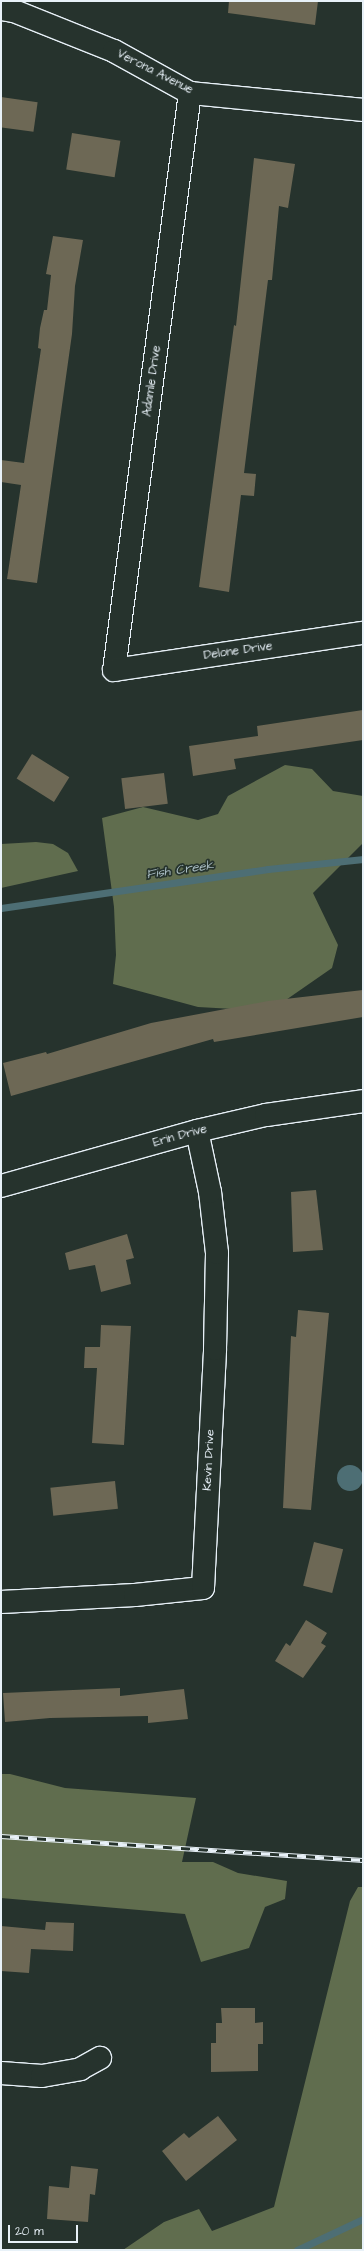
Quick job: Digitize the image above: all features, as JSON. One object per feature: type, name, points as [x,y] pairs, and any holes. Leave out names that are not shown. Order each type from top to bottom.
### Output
[{"type":"street","name":"Verona Avenue","points":[[1,9],[14,11],[114,51],[190,93],[363,110]]},
{"type":"street","name":"Adamle Drive","points":[[114,670],[190,93]]},
{"type":"street","name":"Delone Drive","points":[[114,670],[363,633]]},
{"type":"street","name":"Erin Drive","points":[[1,1186],[197,1131],[266,1115],[363,1101]]},
{"type":"street","name":"Kevin Drive","points":[[1,1602],[135,1595],[203,1588],[215,1349],[217,1252],[210,1192],[197,1131]]},
{"type":"street","points":[[1,2074],[42,2076],[80,2069],[100,2058]]},
{"type":"green space","points":[[285,765],[312,769],[333,791],[363,796],[363,843],[313,893],[338,945],[332,968],[270,1011],[198,1007],[113,984],[116,955],[114,907],[102,818],[143,807],[198,820],[218,814],[228,796]]},
{"type":"green space","points":[[36,842],[53,844],[68,853],[78,871],[1,888],[1,844]]},
{"type":"green space","points":[[1,1774],[10,1774],[65,1788],[196,1798],[182,1862],[213,1862],[238,1873],[287,1881],[285,1899],[265,1907],[249,1948],[201,1962],[185,1914],[1,1898]]},
{"type":"green space","points":[[358,1887],[363,1887],[363,2250],[123,2250],[164,2222],[199,2209],[212,2231],[274,2207],[350,1901]]},
{"type":"water","points":[[350,1465],[359,1469],[363,1478],[359,1487],[350,1491],[341,1487],[337,1478],[341,1469]]},
{"type":"building","points":[[229,1],[318,1],[315,25],[228,13]]},
{"type":"building","points":[[1,97],[38,102],[33,132],[1,127]]},
{"type":"building","points":[[72,133],[120,141],[115,177],[66,170]]},
{"type":"building","points":[[254,158],[295,164],[288,208],[279,206],[272,280],[268,280],[244,473],[256,474],[254,496],[241,495],[229,592],[199,587],[234,325],[236,326]]},
{"type":"building","points":[[53,236],[83,240],[75,286],[72,334],[37,583],[7,579],[21,485],[1,482],[1,460],[24,463],[41,349],[38,348],[40,328],[44,310],[47,310],[51,275],[46,274]]},
{"type":"building","points":[[363,710],[363,740],[234,759],[236,769],[193,776],[189,746],[258,736],[257,726]]},
{"type":"building","points":[[32,754],[69,777],[54,802],[17,779]]},
{"type":"building","points":[[164,773],[168,804],[125,809],[121,778]]},
{"type":"building","points":[[363,990],[363,1017],[214,1042],[213,1039],[11,1096],[3,1063],[46,1052],[47,1054],[151,1023],[268,1001]]},
{"type":"building","points":[[316,1190],[323,1250],[293,1252],[291,1192]]},
{"type":"building","points":[[127,1234],[134,1258],[126,1260],[131,1284],[101,1292],[95,1265],[69,1270],[65,1253]]},
{"type":"building","points":[[298,1310],[329,1313],[311,1510],[283,1508],[291,1336],[296,1337]]},
{"type":"building","points":[[101,1325],[131,1326],[124,1445],[92,1443],[97,1368],[84,1368],[85,1347],[100,1347]]},
{"type":"building","points":[[115,1481],[118,1509],[53,1516],[50,1488]]},
{"type":"building","points":[[314,1542],[343,1549],[332,1593],[303,1586]]},
{"type":"building","points":[[306,1620],[327,1633],[321,1643],[326,1646],[303,1678],[275,1661],[286,1643],[290,1646]]},
{"type":"building","points":[[120,1688],[120,1696],[184,1689],[188,1719],[148,1723],[148,1716],[50,1718],[5,1722],[3,1693]]},
{"type":"building","points":[[46,1922],[74,1923],[73,1951],[31,1949],[29,1973],[1,1971],[1,1926],[45,1930]]},
{"type":"building","points":[[221,2008],[255,2008],[255,2023],[263,2022],[263,2044],[258,2044],[258,2071],[211,2072],[211,2043],[216,2043],[216,2023],[222,2023]]},
{"type":"building","points":[[218,2116],[237,2140],[186,2181],[162,2151],[184,2133],[189,2138]]},
{"type":"building","points":[[71,2166],[98,2169],[95,2195],[90,2194],[88,2222],[47,2219],[49,2186],[69,2188]]},
{"type":"waterway","name":"Fish Creek","points":[[1,908],[268,869],[363,859]]},
{"type":"waterway","points":[[297,2250],[363,2219]]},
{"type":"railway","points":[[1,1836],[363,1860]]}]
